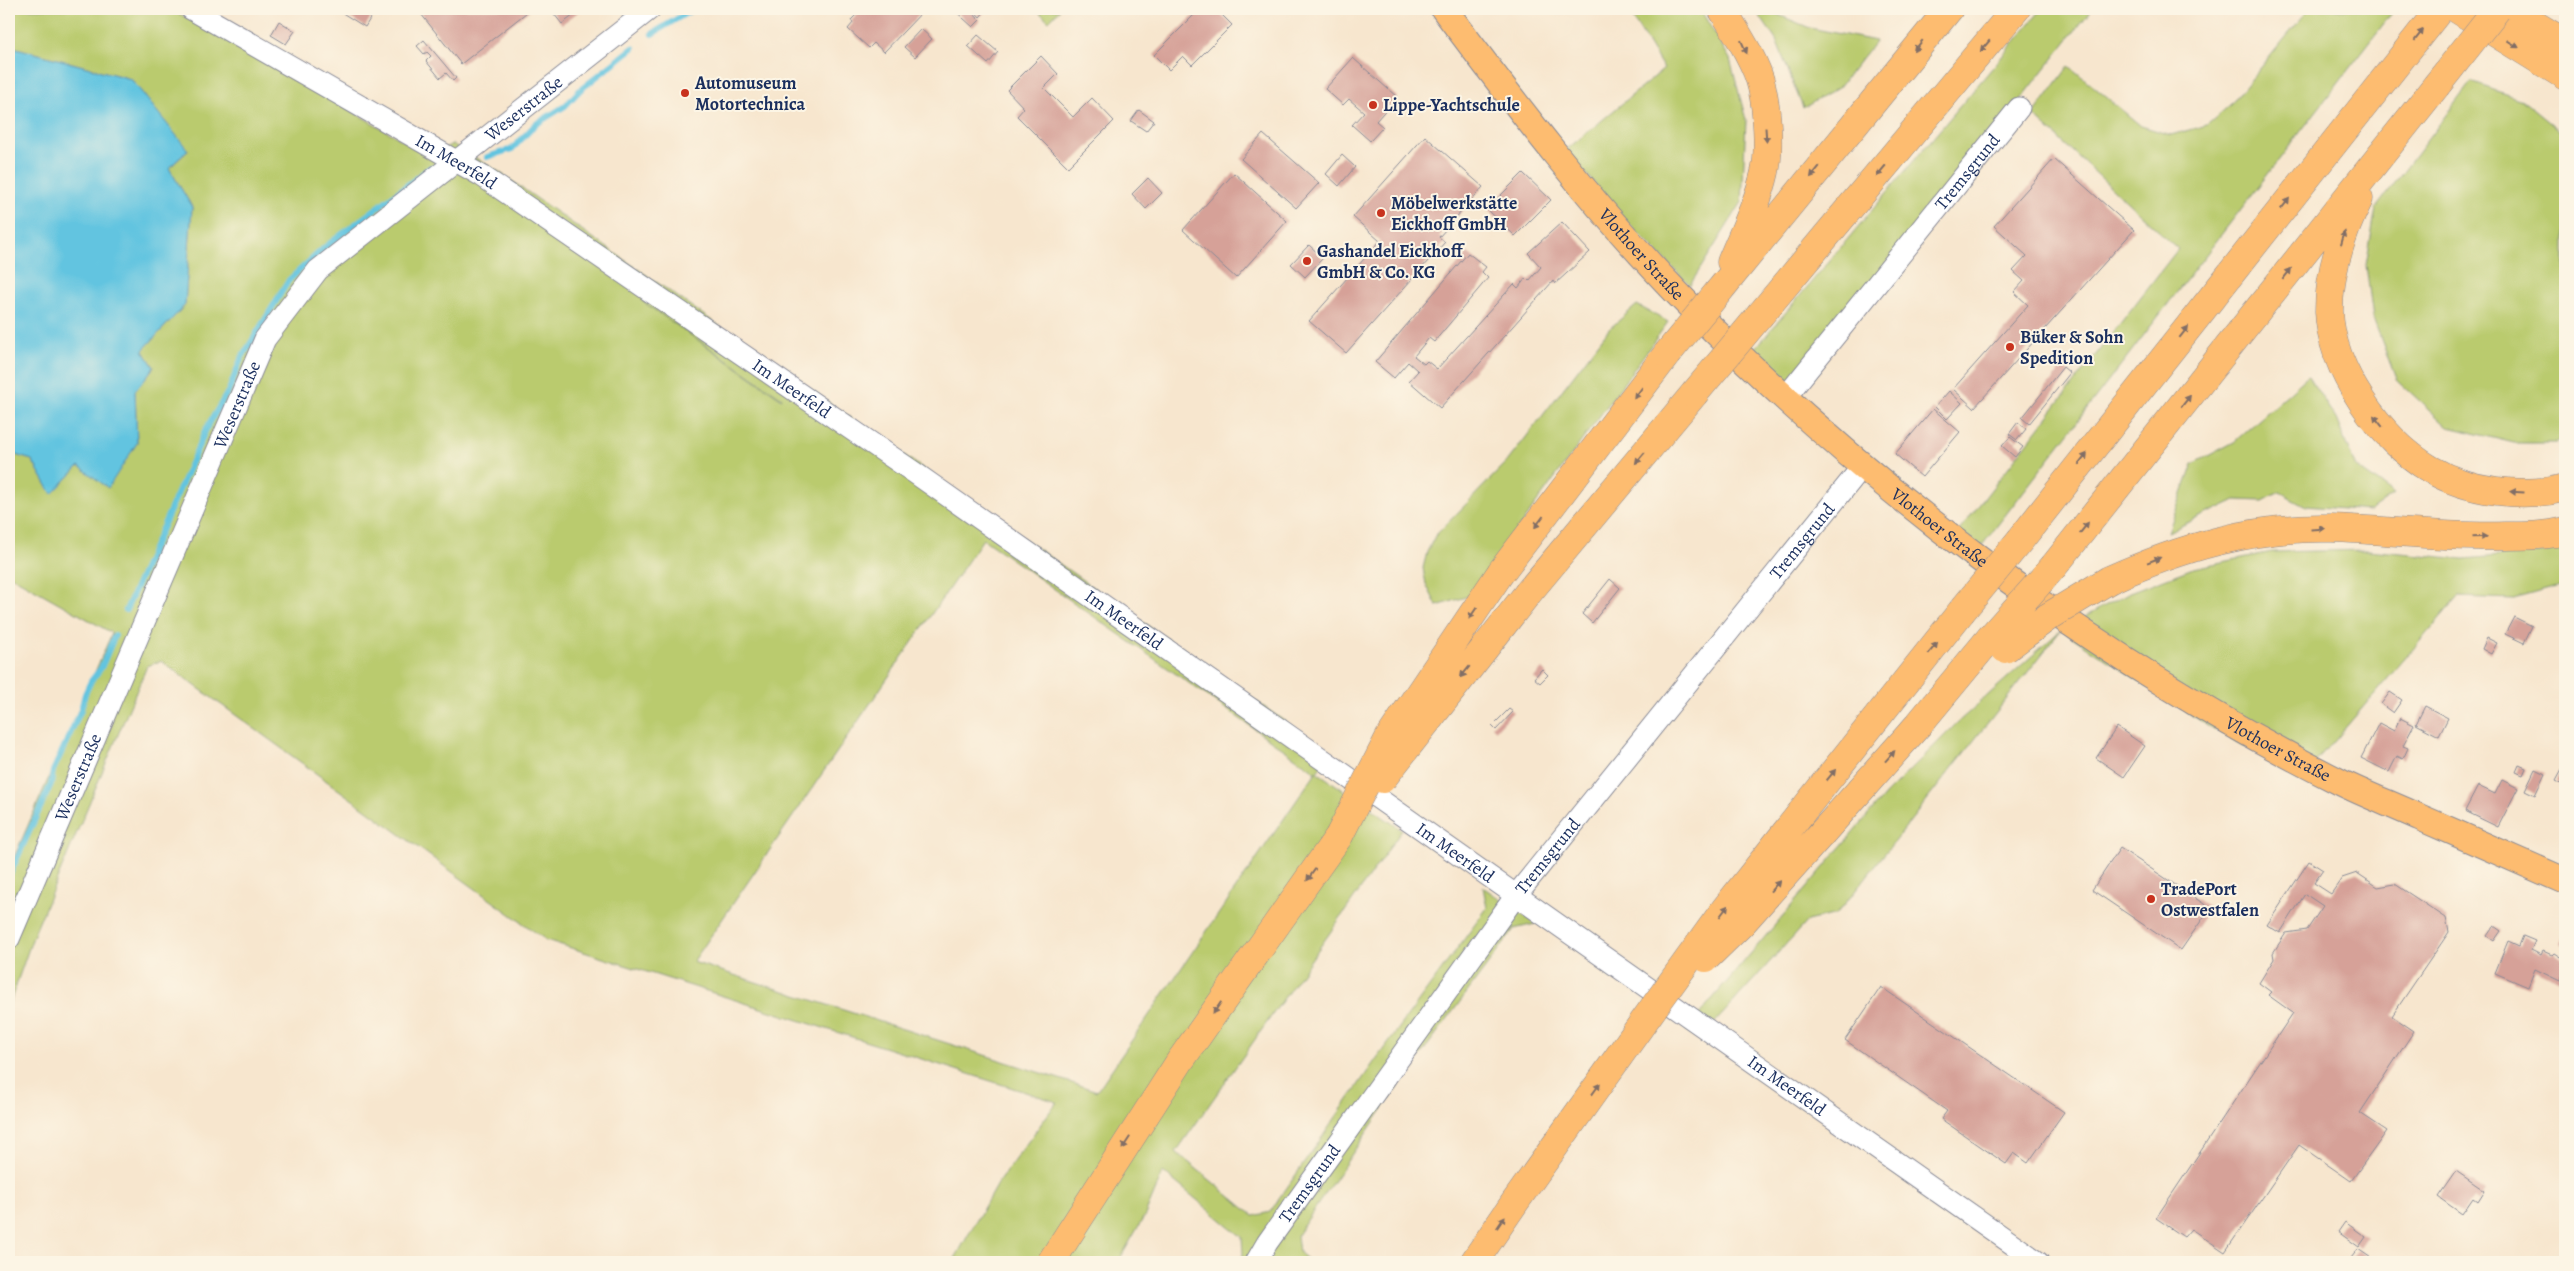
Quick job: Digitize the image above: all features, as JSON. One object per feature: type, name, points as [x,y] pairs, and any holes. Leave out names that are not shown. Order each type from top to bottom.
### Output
[{"type":"highway","points":[[1719,291],[1755,204],[1766,171],[1767,140],[1762,87],[1740,37],[1722,9]]},
{"type":"highway","points":[[1339,836],[1389,738],[1501,572],[1667,354],[1949,9]]},
{"type":"highway","points":[[1051,1262],[1186,1053],[1339,836],[1432,713],[1528,593],[2016,9]]},
{"type":"highway","points":[[1474,1262],[1514,1202],[1725,909],[2440,9]]},
{"type":"highway","points":[[2457,9],[2565,76]]},
{"type":"highway","points":[[1654,1007],[1742,923],[1919,724],[1998,643],[2054,566],[2497,9]]},
{"type":"highway","points":[[2509,9],[2565,43]]},
{"type":"highway","points":[[2436,86],[2365,187],[2347,222],[2334,270],[2329,312],[2338,356],[2356,393],[2389,436],[2430,469],[2484,490],[2542,494],[2565,488]]},
{"type":"highway","points":[[1998,643],[2048,617],[2109,580],[2188,548],[2228,538],[2269,532],[2330,528],[2461,538],[2533,536],[2565,531]]},
{"type":"main road","name":"Vlothoer Straße","points":[[1444,9],[1527,121],[1589,196],[1677,293],[1784,399],[1862,466],[1927,518],[2078,629],[2188,699],[2342,783],[2565,881]]},
{"type":"street","name":"Im Meerfeld","points":[[191,9],[482,176],[915,473],[1321,760],[1518,894],[2038,1262]]},
{"type":"street","name":"Weserstraße","points":[[9,939],[265,339],[318,270],[650,9]]},
{"type":"street","name":"Tremsgrund","points":[[1784,399],[2018,108]]},
{"type":"street","name":"Tremsgrund","points":[[1256,1262],[1267,1243],[1518,894],[1862,466]]},
{"type":"green space","points":[[9,9],[169,9],[206,27],[430,156],[452,144],[496,170],[1330,753],[1317,772],[1402,830],[1176,1152],[1254,1216],[1270,1212],[1377,1058],[1487,908],[1483,887],[1535,924],[1514,929],[1405,1076],[1297,1235],[1299,1253],[1310,1262],[1239,1262],[1243,1255],[1242,1237],[1163,1172],[1145,1215],[1118,1262],[953,1262],[997,1184],[1057,1102],[546,940],[161,661],[147,666],[34,934],[9,1005],[9,869],[112,633],[9,575],[9,453],[32,460],[52,494],[79,466],[108,487],[137,443],[135,391],[154,367],[143,350],[185,305],[192,207],[169,168],[188,151],[131,79],[9,46]],"holes":[[[642,301],[782,398],[782,399]],[[983,539],[1316,772],[1097,1091],[693,962]]]},
{"type":"green space","points":[[1036,9],[1060,9],[1049,21]]},
{"type":"green space","points":[[1627,9],[1700,9],[1730,59],[1746,120],[1742,202],[1690,285],[1628,223],[1566,150],[1664,69]]},
{"type":"green space","points":[[1755,9],[1764,9],[1810,28],[1876,41],[1838,88],[1803,108],[1776,40]]},
{"type":"green space","points":[[2042,9],[2092,9],[2019,102],[1776,399],[1743,363]]},
{"type":"green space","points":[[2309,9],[2395,9],[1970,561],[1948,545],[2178,249],[2033,115],[2069,66],[2141,126],[2171,135],[2207,125],[2231,104]]},
{"type":"green space","points":[[2471,82],[2522,100],[2565,135],[2565,437],[2557,443],[2514,443],[2448,427],[2396,379],[2373,318],[2366,265],[2376,208]]},
{"type":"green space","points":[[1637,305],[1668,322],[1469,596],[1437,606],[1426,584],[1423,568],[1427,552],[1435,536],[1507,462],[1609,329]]},
{"type":"green space","points":[[2308,376],[2336,419],[2355,466],[2394,494],[2370,511],[2306,506],[2280,492],[2263,501],[2236,500],[2168,532],[2193,464],[2234,442]]},
{"type":"green space","points":[[2565,548],[2565,585],[2514,599],[2458,597],[2302,778],[2207,725],[2061,630],[2128,593],[2193,568],[2272,552],[2368,550],[2464,559],[2549,552]]},
{"type":"green space","points":[[2061,630],[1837,914],[1807,921],[1700,1039],[1686,1030],[1886,794],[1958,722]]},
{"type":"water","points":[[9,46],[131,79],[188,150],[169,168],[192,207],[185,305],[143,350],[154,367],[135,391],[137,443],[108,488],[79,466],[52,494],[32,460],[9,453]]},
{"type":"building","points":[[336,9],[376,9],[365,27]]},
{"type":"building","points":[[417,9],[531,9],[461,64]]},
{"type":"building","points":[[550,9],[582,9],[562,24]]},
{"type":"building","points":[[862,9],[925,9],[884,52],[874,43],[869,48],[848,29],[853,23],[851,20]]},
{"type":"building","points":[[953,9],[968,9],[980,20],[973,27]]},
{"type":"building","points":[[973,9],[987,9],[980,17]]},
{"type":"building","points":[[1200,9],[1216,9],[1232,25],[1192,65],[1183,56],[1169,70],[1154,55]]},
{"type":"building","points":[[279,21],[295,31],[286,44],[271,35]]},
{"type":"building","points":[[921,29],[932,39],[915,57],[904,47]]},
{"type":"building","points":[[978,35],[998,52],[988,64],[968,46]]},
{"type":"building","points":[[424,40],[456,78],[453,81],[446,73],[440,78],[426,61],[431,56],[427,52],[424,54],[417,46]]},
{"type":"building","points":[[1041,56],[1058,74],[1044,88],[1073,117],[1092,98],[1114,121],[1068,167],[1017,116],[1024,108],[1007,90]]},
{"type":"building","name":"Lippe-Yachtschule","points":[[1353,58],[1397,97],[1376,121],[1383,127],[1370,141],[1352,125],[1364,112],[1349,99],[1343,105],[1325,89]]},
{"type":"building","points":[[1139,110],[1154,121],[1146,131],[1131,121]]},
{"type":"building","points":[[1263,134],[1319,183],[1296,208],[1241,159]]},
{"type":"building","points":[[1425,136],[1483,187],[1439,237],[1445,242],[1346,353],[1309,321],[1380,241],[1353,217]]},
{"type":"building","points":[[1342,155],[1355,167],[1339,186],[1326,174]]},
{"type":"building","points":[[2054,159],[2134,230],[1974,408],[1953,389],[2028,305],[2014,292],[2024,281],[2013,271],[2027,256],[1994,226]]},
{"type":"building","points":[[1234,173],[1287,221],[1236,278],[1183,230]]},
{"type":"building","points":[[1523,173],[1551,200],[1515,236],[1487,209]]},
{"type":"building","points":[[1148,178],[1162,193],[1146,209],[1132,194]]},
{"type":"building","points":[[1562,222],[1590,252],[1555,284],[1553,281],[1440,408],[1409,381],[1418,371],[1408,362],[1394,378],[1375,362],[1468,253],[1486,267],[1482,272],[1488,278],[1434,342],[1429,338],[1414,356],[1424,364],[1427,361],[1437,369],[1514,284],[1518,288],[1526,278],[1529,281],[1541,267],[1528,253]]},
{"type":"building","name":"Gashandel Eickhoff GmbH & Co. KG","points":[[1309,245],[1323,258],[1305,277],[1291,264]]},
{"type":"building","points":[[2063,367],[2070,373],[2029,424],[2022,418]]},
{"type":"building","points":[[1949,391],[1962,403],[1947,419],[1935,407]]},
{"type":"building","points":[[1933,409],[1960,432],[1922,477],[1895,454]]},
{"type":"building","points":[[2018,422],[2026,429],[2017,440],[2009,434]]},
{"type":"building","points":[[2010,437],[2023,447],[2015,457],[2002,446]]},
{"type":"building","points":[[1610,579],[1620,588],[1592,623],[1582,614]]},
{"type":"building","points":[[2514,617],[2532,626],[2524,643],[2505,634]]},
{"type":"building","points":[[2487,638],[2497,643],[2491,654],[2482,649]]},
{"type":"building","points":[[1542,669],[1548,675],[1540,683],[1534,678]]},
{"type":"building","points":[[2390,692],[2402,700],[2393,713],[2381,704]]},
{"type":"building","points":[[2425,706],[2448,718],[2439,736],[2416,724]]},
{"type":"building","points":[[1509,709],[1513,712],[1496,730],[1492,726]]},
{"type":"building","points":[[2400,718],[2414,725],[2403,746],[2408,748],[2403,759],[2397,756],[2389,772],[2361,758],[2379,723],[2394,731]]},
{"type":"building","points":[[2117,727],[2145,746],[2124,777],[2096,758]]},
{"type":"building","points":[[2519,765],[2526,768],[2523,775],[2516,772]]},
{"type":"building","points":[[2535,769],[2545,774],[2535,795],[2525,790]]},
{"type":"building","points":[[2562,770],[2565,772],[2565,786],[2556,781]]},
{"type":"building","points":[[2502,780],[2518,788],[2498,827],[2465,811],[2478,786],[2495,794]]},
{"type":"building","name":"TradePort Ostwestfalen","points":[[2120,848],[2210,908],[2181,950],[2092,890]]},
{"type":"building","points":[[2309,861],[2323,870],[2314,883],[2331,894],[2342,878],[2357,873],[2378,887],[2395,884],[2446,918],[2449,932],[2392,1016],[2414,1031],[2360,1113],[2387,1131],[2351,1181],[2299,1145],[2225,1252],[2191,1229],[2184,1237],[2156,1218],[2293,1013],[2268,995],[2271,992],[2259,983],[2274,959],[2273,953],[2286,933],[2307,930],[2323,906],[2305,894],[2280,933],[2267,925]]},
{"type":"building","points":[[2494,926],[2501,931],[2494,941],[2487,936]]},
{"type":"building","points":[[2565,931],[2565,946],[2560,943]]},
{"type":"building","points":[[2523,936],[2535,941],[2531,950],[2541,955],[2543,951],[2552,955],[2554,953],[2565,960],[2565,971],[2560,981],[2535,969],[2528,987],[2495,973],[2508,941],[2519,946]]},
{"type":"building","points":[[1881,987],[2064,1112],[2028,1163],[2014,1153],[2006,1164],[1941,1119],[1947,1111],[1845,1040]]},
{"type":"building","points":[[2456,1171],[2485,1191],[2478,1202],[2473,1198],[2462,1214],[2438,1197]]},
{"type":"building","points":[[2345,1222],[2366,1237],[2359,1247],[2338,1232]]},
{"type":"building","points":[[2358,1249],[2377,1262],[2348,1262]]},
{"type":"waterway","points":[[652,34],[693,9]]},
{"type":"waterway","points":[[487,157],[512,149],[536,124],[565,106],[580,90],[633,48]]},
{"type":"waterway","points":[[126,610],[207,427],[229,390],[241,359],[289,280],[325,247],[430,168]]},
{"type":"waterway","points":[[9,876],[51,784],[53,771],[81,710],[85,694],[91,681],[101,668],[115,635]]},
{"type":"place","name":"Automuseum Motortechnica","points":[[685,93]]},
{"type":"place","name":"Lippe-Yachtschule","points":[[1373,105]]},
{"type":"place","name":"Möbelwerkstätte Eickhoff GmbH","points":[[1381,213]]},
{"type":"place","name":"Gashandel Eickhoff GmbH & Co. KG","points":[[1307,261]]},
{"type":"place","name":"Büker & Sohn Spedition","points":[[2010,347]]},
{"type":"place","name":"TradePort Ostwestfalen","points":[[2151,899]]}]
